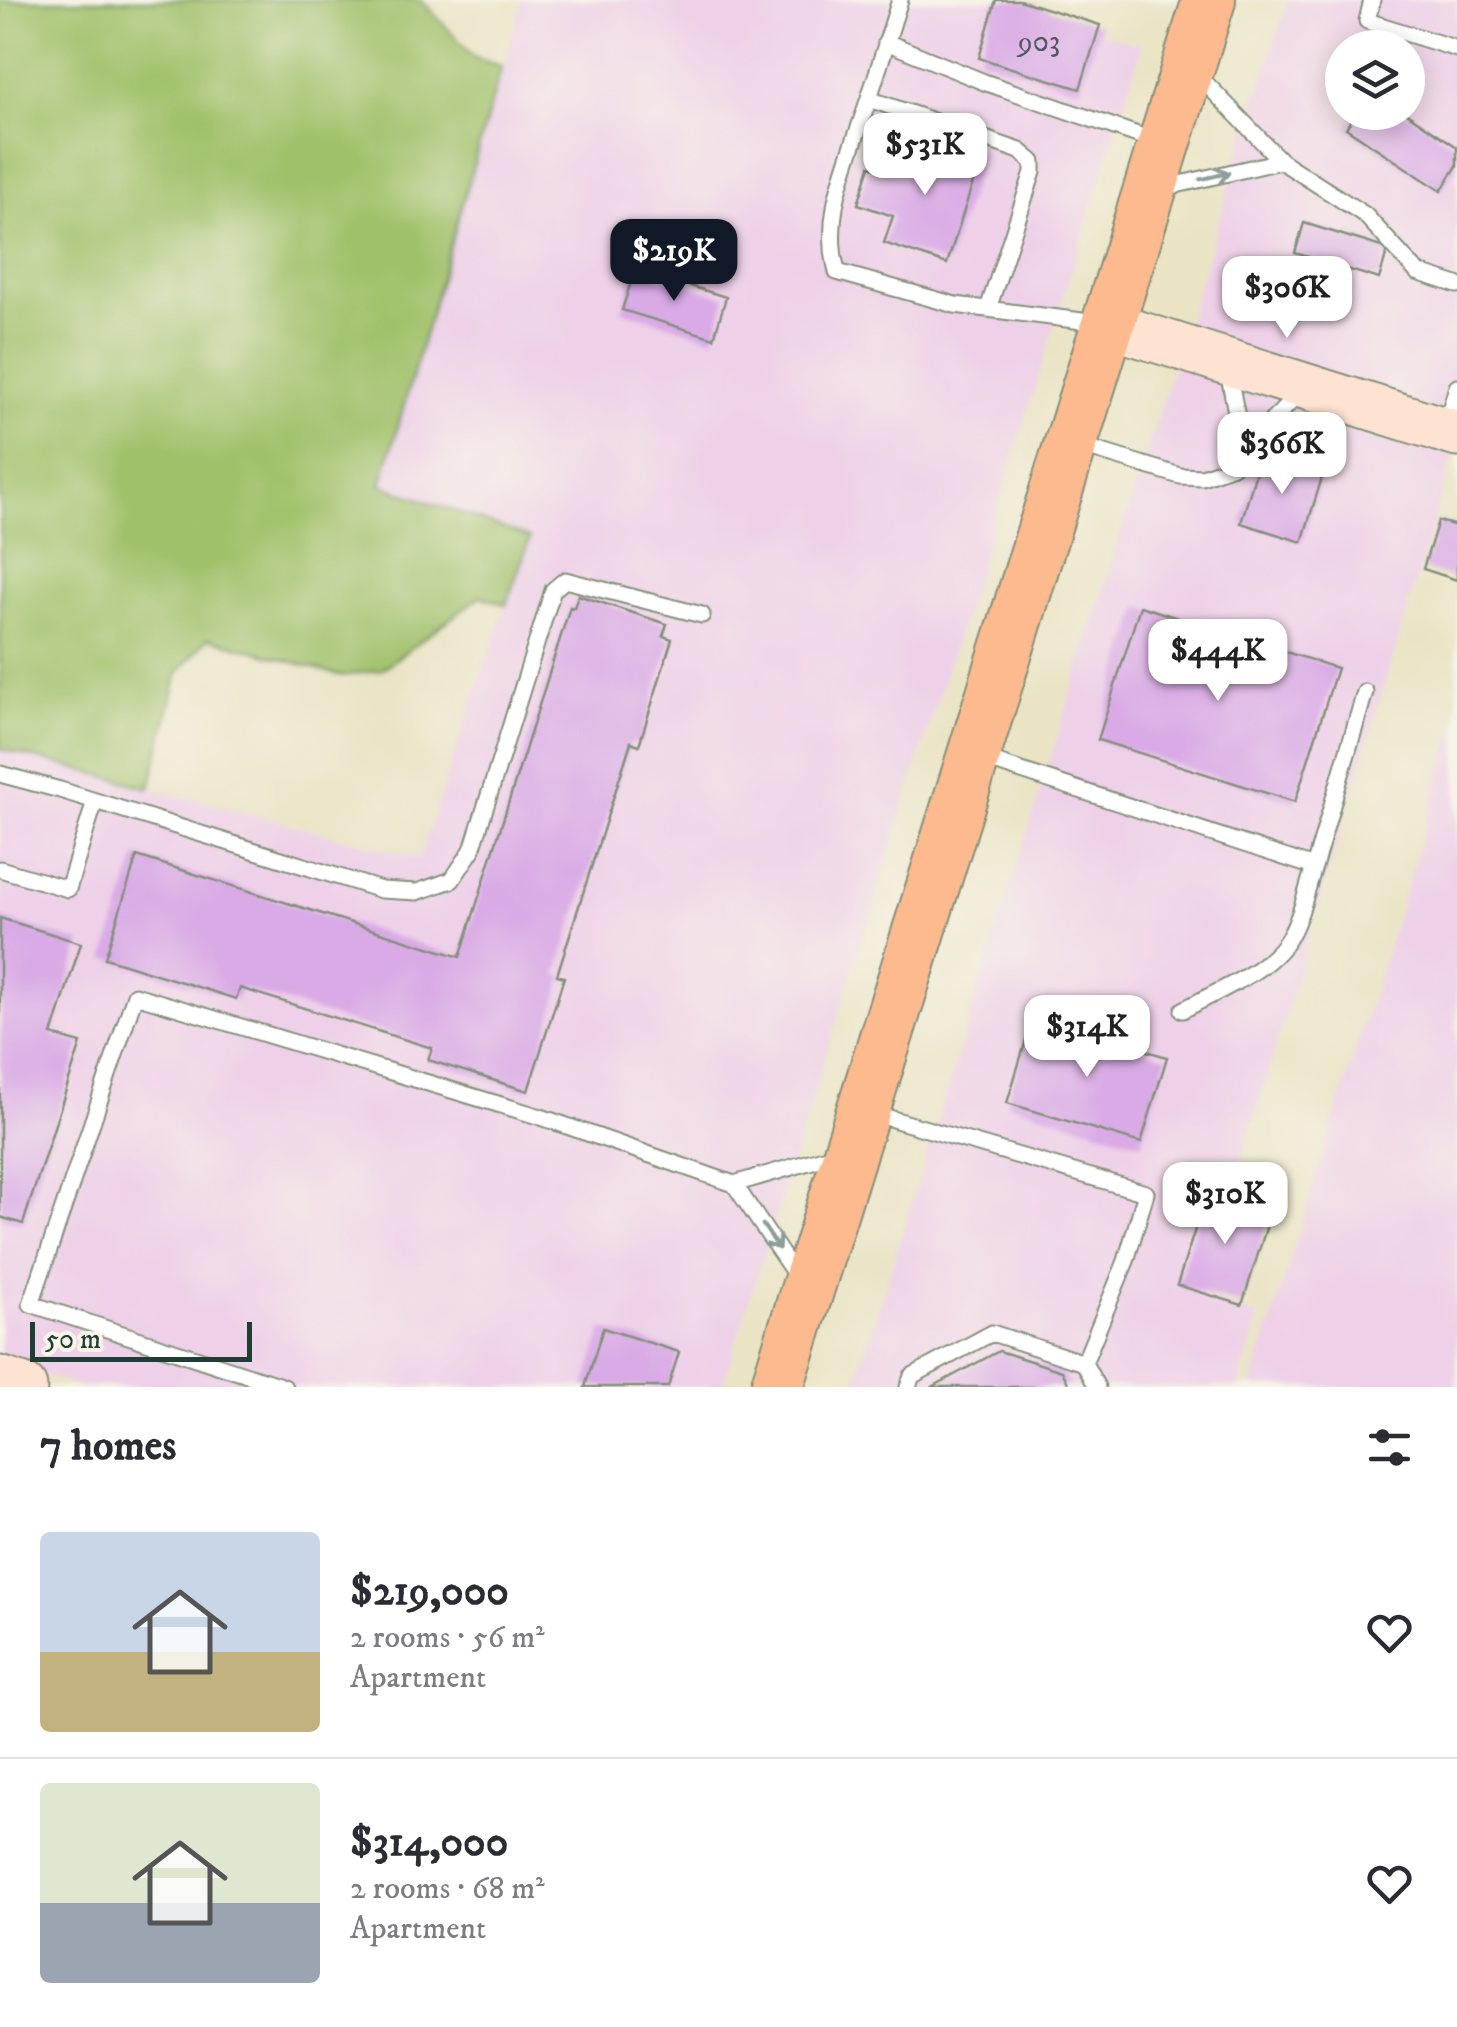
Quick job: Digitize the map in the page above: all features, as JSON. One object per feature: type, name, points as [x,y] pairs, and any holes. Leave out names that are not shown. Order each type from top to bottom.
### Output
[{"type":"main road","points":[[776,1387],[1209,0]]},
{"type":"street","points":[[1107,324],[1307,386],[1453,417]]},
{"type":"street","points":[[0,1379],[24,1387]]},
{"type":"lane","points":[[900,0],[836,188],[836,272],[955,305],[1107,324]]},
{"type":"lane","points":[[1372,0],[1367,21],[1457,50]]},
{"type":"lane","points":[[886,42],[984,82],[1156,167],[1281,161]]},
{"type":"lane","points":[[1188,65],[1281,161],[1365,215],[1417,272],[1457,284]]},
{"type":"lane","points":[[868,99],[1020,150],[1033,162],[988,309]]},
{"type":"lane","points":[[1226,362],[1243,448]]},
{"type":"lane","points":[[1070,443],[1180,476],[1202,477],[1233,466],[1243,448],[1307,386]]},
{"type":"lane","points":[[0,774],[381,890],[417,892],[452,880],[472,850],[554,590],[566,580],[702,615]]},
{"type":"lane","points":[[1183,1010],[1262,966],[1291,935],[1365,692]]},
{"type":"lane","points":[[974,755],[1314,867]]},
{"type":"lane","points":[[0,869],[68,889],[95,801]]},
{"type":"lane","points":[[284,1387],[31,1304],[135,995],[522,1111],[734,1184],[806,1291]]},
{"type":"lane","points":[[734,1184],[857,1130],[1146,1193],[1126,1260],[1084,1363]]},
{"type":"lane","points":[[908,1387],[912,1376],[992,1333],[1084,1363],[1098,1387]]},
{"type":"shaded area","points":[[522,0],[1004,0],[1142,46],[722,1387],[81,1387],[0,1361],[0,749],[419,858],[529,538],[381,486]]},
{"type":"shaded area","points":[[1288,0],[1457,0],[1457,416],[1184,331]]},
{"type":"shaded area","points":[[1174,364],[1455,451],[1201,1294],[1259,1317],[1238,1387],[854,1387]]},
{"type":"shaded area","points":[[1457,722],[1457,1387],[1251,1387]]},
{"type":"green space","points":[[0,0],[421,0],[475,58],[502,66],[381,485],[530,538],[506,605],[481,596],[381,670],[342,676],[208,638],[178,673],[150,788],[0,749]]},
{"type":"building","points":[[996,0],[1019,0],[1100,25],[1080,89],[979,58]]},
{"type":"building","points":[[1425,125],[1457,147],[1457,166],[1441,191],[1349,130],[1425,130]]},
{"type":"building","points":[[921,134],[982,154],[947,264],[884,243],[893,216],[858,204],[870,166],[907,177]]},
{"type":"building","points":[[1304,223],[1388,249],[1379,279],[1295,253]]},
{"type":"building","points":[[635,269],[726,297],[714,338],[622,310]]},
{"type":"building","points":[[1262,452],[1324,471],[1302,542],[1241,523]]},
{"type":"building","points":[[1438,521],[1457,526],[1457,580],[1423,569]]},
{"type":"building","points":[[578,595],[667,624],[663,636],[672,639],[639,745],[631,742],[557,975],[564,977],[528,1091],[428,1060],[432,1048],[240,988],[236,999],[105,958],[137,856],[460,957],[570,607],[574,608]]},
{"type":"building","points":[[1140,606],[1337,668],[1295,802],[1098,740]]},
{"type":"building","points":[[0,918],[81,943],[52,1035],[81,1043],[23,1224],[0,1217]]},
{"type":"building","points":[[1033,1017],[1167,1057],[1141,1143],[1007,1103]]},
{"type":"building","points":[[1208,1189],[1272,1209],[1242,1305],[1177,1285]]},
{"type":"building","points":[[603,1328],[679,1352],[668,1387],[585,1387]]},
{"type":"building","points":[[999,1351],[1062,1371],[1070,1387],[932,1387]]}]
